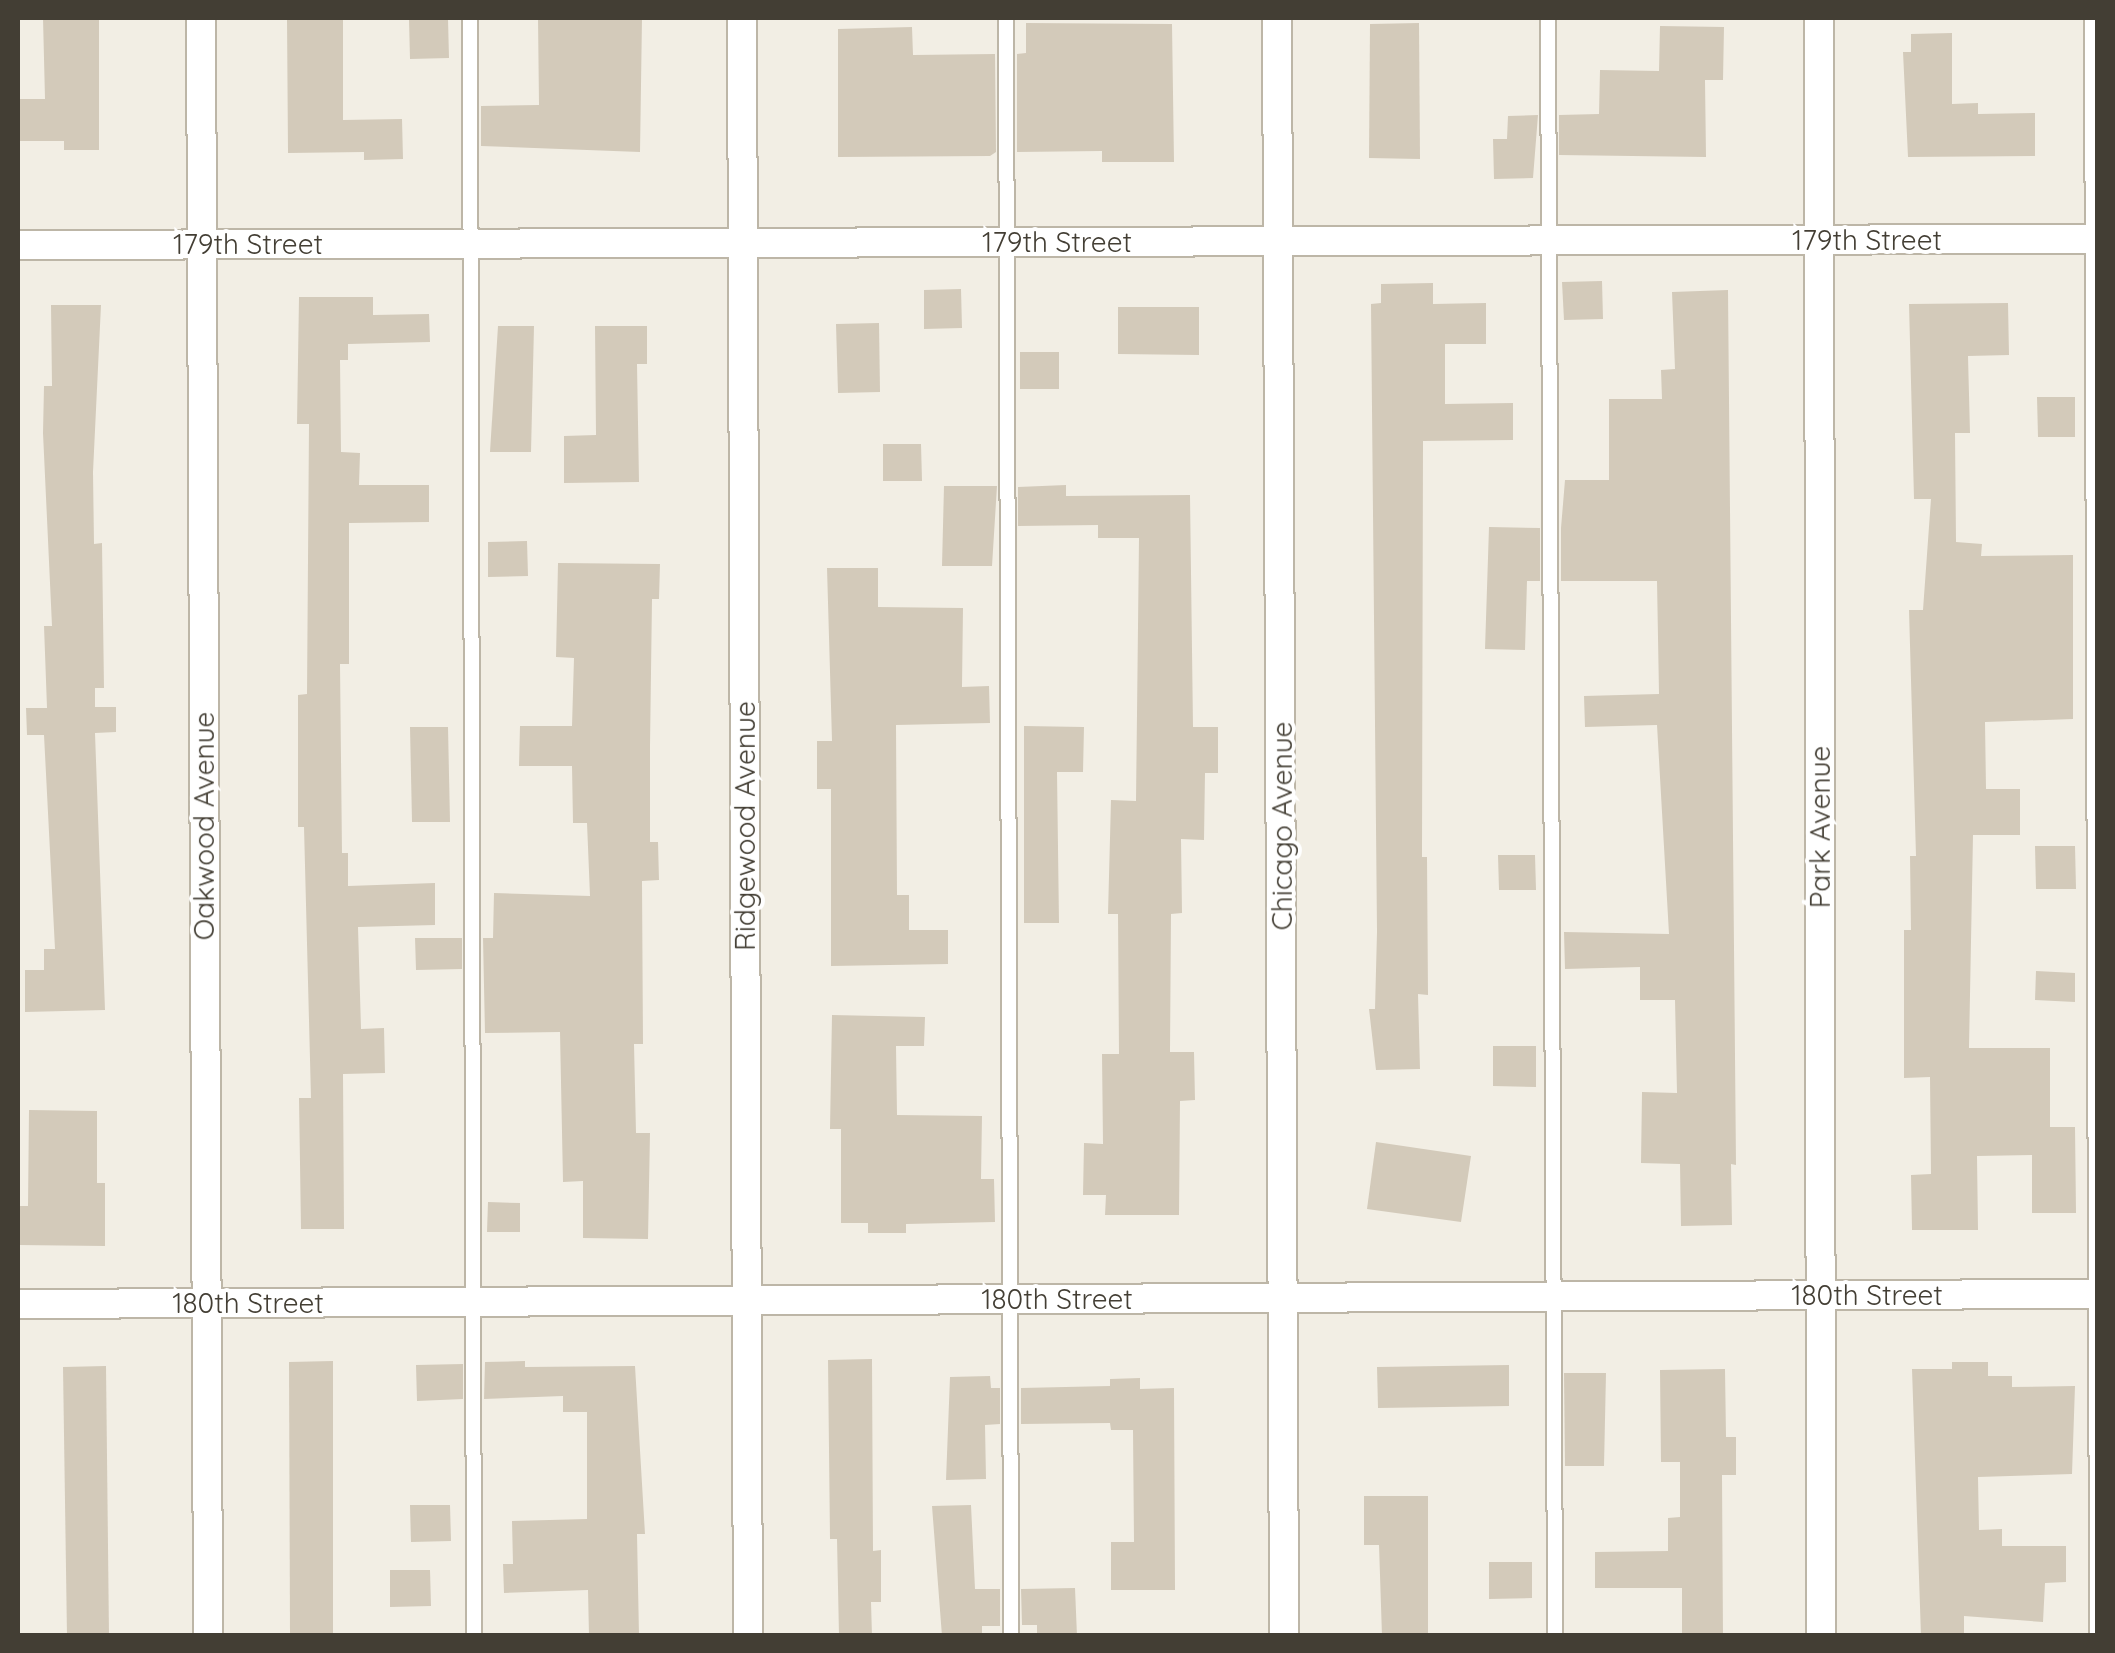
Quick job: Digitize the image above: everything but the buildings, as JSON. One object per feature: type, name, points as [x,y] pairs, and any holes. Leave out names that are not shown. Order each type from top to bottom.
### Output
[{"type":"street","name":"Oakwood Avenue","points":[[201,18],[208,1636]]},
{"type":"street","name":"Ridgewood Avenue","points":[[742,18],[748,1636]]},
{"type":"street","name":"Chicago Avenue","points":[[1277,18],[1284,1636]]},
{"type":"street","name":"Park Avenue","points":[[1819,18],[1821,1636]]},
{"type":"street","name":"179th Street","points":[[18,245],[2096,239]]},
{"type":"street","name":"180th Street","points":[[18,1304],[2097,1294]]},
{"type":"lane","points":[[470,18],[474,1636]]},
{"type":"lane","points":[[1006,18],[1011,1636]]},
{"type":"lane","points":[[1548,18],[1555,1636]]},
{"type":"lane","points":[[2092,18],[2096,239],[2097,1636]]}]
